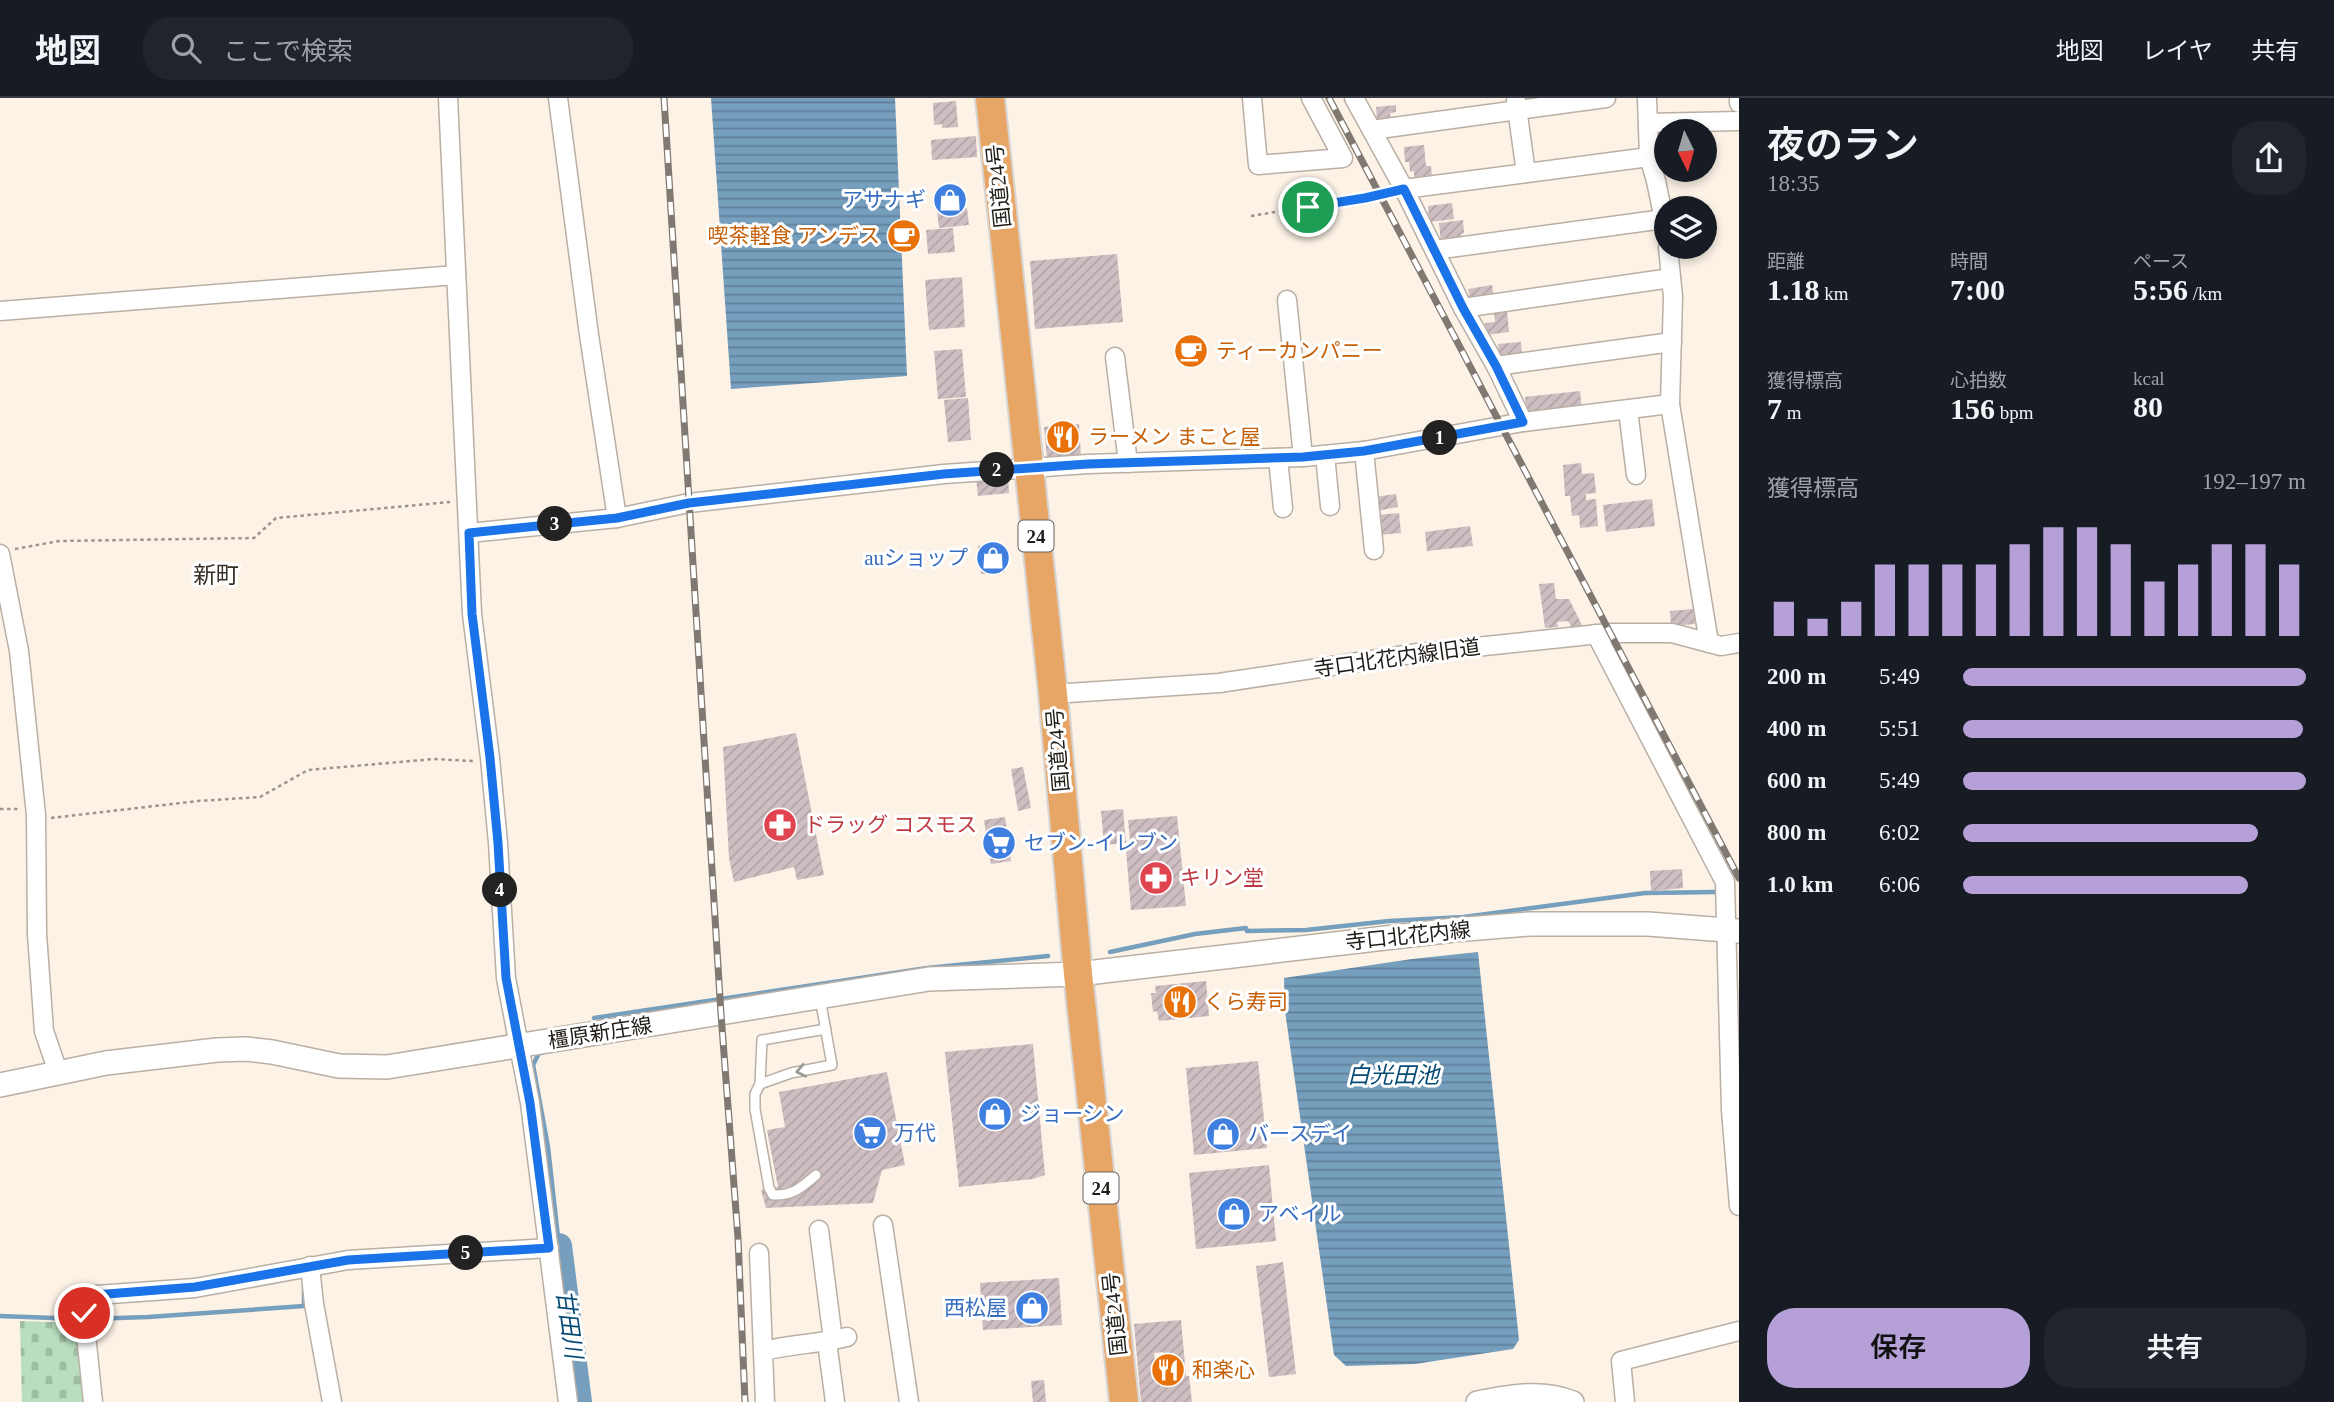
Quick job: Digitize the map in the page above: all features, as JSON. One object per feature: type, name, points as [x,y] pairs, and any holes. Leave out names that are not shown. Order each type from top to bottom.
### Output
[{"type":"highway","name":"国道24号","points":[[990,98],[1124,1402]]},
{"type":"main road","name":"寺口北花内線","points":[[1078,974],[1454,930],[1529,924],[1648,924],[1732,930]]},
{"type":"main road","name":"橿原新庄線","points":[[0,1085],[120,1061],[217,1050],[246,1049],[339,1066],[387,1067],[929,979],[1078,974]]},
{"type":"street","points":[[448,98],[472,614],[498,843],[506,978],[530,1103],[568,1402]]},
{"type":"street","points":[[558,98],[589,335],[617,518]]},
{"type":"street","points":[[1252,98],[1258,165],[1343,158],[1311,98]]},
{"type":"street","points":[[1354,98],[1404,189],[1523,422]]},
{"type":"street","points":[[1371,130],[1517,104],[1606,98]]},
{"type":"street","points":[[1647,98],[1649,157],[1658,196]]},
{"type":"street","points":[[1517,104],[1526,173]]},
{"type":"street","points":[[1648,123],[1739,121]]},
{"type":"street","points":[[1404,189],[1649,157]]},
{"type":"street","points":[[1435,250],[1654,226]]},
{"type":"street","points":[[1669,259],[1672,342],[1670,404],[1709,643]]},
{"type":"street","points":[[0,311],[456,275]]},
{"type":"street","points":[[1463,308],[1671,278]]},
{"type":"street","points":[[1287,300],[1303,457]]},
{"type":"street","points":[[1496,366],[1672,342]]},
{"type":"street","points":[[1115,357],[1128,463]]},
{"type":"street","points":[[469,533],[617,518],[689,503],[944,474],[1029,467],[1303,457],[1364,451],[1523,422],[1670,404]]},
{"type":"street","points":[[1628,410],[1636,475]]},
{"type":"street","points":[[1364,451],[1374,550]]},
{"type":"street","points":[[1325,455],[1330,506]]},
{"type":"street","points":[[1278,458],[1283,508]]},
{"type":"street","points":[[6,552],[36,815],[37,934],[44,1031],[58,1072]]},
{"type":"street","name":"寺口北花内線旧道","points":[[1053,694],[1219,683],[1418,653],[1596,634],[1672,633],[1721,646],[1739,643]]},
{"type":"street","points":[[1596,634],[1725,882],[1732,930],[1731,1110],[1739,1206]]},
{"type":"street","points":[[883,1225],[909,1402]]},
{"type":"street","points":[[819,1230],[835,1340],[835,1402]]},
{"type":"street","points":[[93,1402],[82,1296],[311,1275],[348,1260],[549,1248]]},
{"type":"street","points":[[758,1253],[765,1402]]},
{"type":"street","points":[[311,1275],[332,1402]]},
{"type":"street","points":[[1625,1402],[1620,1360],[1739,1331]]},
{"type":"street","points":[[764,1352],[792,1344],[835,1340]]},
{"type":"street","points":[[1477,1402],[1540,1394],[1573,1402]]},
{"type":"lane","points":[[760,1084],[791,1073],[832,1065],[820,996]]},
{"type":"lane","points":[[816,1175],[798,1191],[773,1195],[769,1188],[754,1094],[760,1084],[762,1040],[825,1029]]},
{"type":"path","points":[[1251,216],[1404,189]]},
{"type":"path","points":[[6,552],[59,541],[254,538],[276,518],[468,501]]},
{"type":"path","points":[[0,810],[24,809],[45,818],[260,797],[308,771],[433,760],[482,761],[490,758]]},
{"type":"green space","points":[[20,1321],[82,1323],[89,1402],[22,1402]]},
{"type":"water","points":[[711,98],[895,98],[907,376],[731,389]]},
{"type":"water","name":"白光田池","points":[[1478,952],[1519,1340],[1513,1349],[1415,1364],[1346,1366],[1334,1355],[1285,1011],[1284,978]]},
{"type":"building","points":[[956,101],[958,127],[942,128],[942,124],[934,125],[933,103]]},
{"type":"building","points":[[1396,105],[1396,112],[1390,113],[1391,120],[1377,121],[1376,107]]},
{"type":"building","points":[[976,136],[977,157],[932,160],[931,140]]},
{"type":"building","points":[[1424,145],[1426,166],[1431,166],[1432,177],[1414,179],[1414,171],[1410,172],[1409,162],[1405,162],[1404,147]]},
{"type":"building","points":[[1452,203],[1454,219],[1429,222],[1428,206]]},
{"type":"building","points":[[967,208],[969,225],[939,228],[937,210]]},
{"type":"building","points":[[1463,220],[1462,245],[1441,243],[1439,223]]},
{"type":"building","points":[[953,228],[955,252],[928,254],[926,230]]},
{"type":"building","points":[[1117,254],[1123,322],[1035,329],[1030,261]]},
{"type":"building","points":[[962,277],[965,327],[929,330],[925,280]]},
{"type":"building","points":[[1492,285],[1494,297],[1470,300],[1468,289]]},
{"type":"building","points":[[1507,311],[1509,332],[1486,335],[1485,323],[1495,322],[1494,312]]},
{"type":"building","points":[[1521,342],[1522,357],[1499,360],[1498,344]]},
{"type":"building","points":[[962,349],[966,397],[938,399],[934,351]]},
{"type":"building","points":[[1580,391],[1582,413],[1527,413],[1525,397]]},
{"type":"building","points":[[968,398],[971,440],[948,442],[944,400]]},
{"type":"building","points":[[1079,424],[1081,456],[1047,459],[1044,427]]},
{"type":"building","points":[[1581,463],[1582,474],[1594,473],[1596,493],[1586,494],[1586,500],[1596,499],[1598,526],[1580,528],[1579,515],[1572,516],[1570,496],[1565,496],[1563,465]]},
{"type":"building","points":[[1008,476],[1009,493],[978,496],[976,478]]},
{"type":"building","points":[[1396,494],[1398,507],[1376,511],[1374,497]]},
{"type":"building","points":[[1652,499],[1655,526],[1606,532],[1603,505]]},
{"type":"building","points":[[1399,513],[1401,533],[1379,535],[1377,515]]},
{"type":"building","points":[[1470,526],[1473,546],[1427,551],[1425,532]]},
{"type":"building","points":[[1003,544],[1005,572],[981,574],[978,546]]},
{"type":"building","points":[[1554,583],[1556,599],[1569,599],[1585,631],[1576,635],[1568,621],[1557,622],[1558,627],[1545,628],[1539,584]]},
{"type":"building","points":[[1693,609],[1695,624],[1671,626],[1670,611]]},
{"type":"building","points":[[796,733],[824,875],[797,880],[794,867],[734,882],[729,858],[723,747]]},
{"type":"building","points":[[1023,767],[1031,808],[1018,811],[1011,769]]},
{"type":"building","points":[[1123,809],[1126,843],[1104,845],[1101,811]]},
{"type":"building","name":"キリン堂","points":[[1177,816],[1186,906],[1131,910],[1126,850],[1131,850],[1128,820]]},
{"type":"building","points":[[1005,817],[1011,861],[991,864],[984,820]]},
{"type":"building","points":[[1682,869],[1683,888],[1651,891],[1650,871]]},
{"type":"building","name":"くら寿司","points":[[1206,981],[1209,1016],[1159,1021],[1157,1011],[1153,1012],[1151,993],[1156,993],[1155,986]]},
{"type":"building","name":"ジョーシン","points":[[1033,1044],[1045,1175],[1033,1179],[959,1187],[945,1052]]},
{"type":"building","points":[[1258,1061],[1267,1148],[1194,1155],[1186,1068]]},
{"type":"building","points":[[887,1072],[905,1165],[882,1170],[873,1203],[766,1208],[761,1190],[778,1187],[767,1130],[785,1127],[779,1092]]},
{"type":"building","points":[[1269,1165],[1276,1241],[1196,1249],[1189,1173]]},
{"type":"building","points":[[1283,1262],[1296,1374],[1269,1377],[1256,1266]]},
{"type":"building","points":[[1059,1278],[1062,1325],[983,1330],[980,1283]]},
{"type":"building","points":[[1181,1320],[1186,1376],[1189,1376],[1192,1402],[1141,1402],[1134,1324]],"holes":[[[1163,1352],[1164,1362],[1155,1363],[1154,1353]]]},
{"type":"building","points":[[1044,1380],[1046,1402],[1033,1402],[1031,1381]]},
{"type":"waterway","points":[[1110,952],[1195,934],[1246,928],[1247,931],[1306,930],[1389,921],[1464,917],[1645,893],[1717,892]]},
{"type":"waterway","points":[[594,1018],[927,968],[1048,956]]},
{"type":"waterway","points":[[542,1053],[539,1053],[533,1065],[548,1147],[559,1246]]},
{"type":"waterway","name":"甘田川","points":[[559,1246],[579,1402]]},
{"type":"waterway","points":[[88,1319],[304,1306],[304,1286]]},
{"type":"waterway","points":[[0,1316],[80,1319]]},
{"type":"railway","points":[[664,98],[721,1014],[738,1238],[745,1402]]},
{"type":"railway","points":[[1329,98],[1739,878]]},
{"type":"place","name":"アサナギ","points":[[950,200]]},
{"type":"place","name":"喫茶軽食 アンデス","points":[[904,236]]},
{"type":"place","name":"ティーカンパニー","points":[[1191,351]]},
{"type":"place","name":"ラーメン まこと屋","points":[[1063,437]]},
{"type":"place","name":"auショップ","points":[[993,558]]},
{"type":"place","name":"ドラッグ コスモス","points":[[780,825]]},
{"type":"place","name":"セブン-イレブン","points":[[999,843]]},
{"type":"place","name":"キリン堂","points":[[1156,878]]},
{"type":"place","name":"くら寿司","points":[[1180,1002]]},
{"type":"place","name":"ジョーシン","points":[[995,1114]]},
{"type":"place","name":"万代","points":[[870,1133]]},
{"type":"place","name":"バースデイ","points":[[1223,1134]]},
{"type":"place","name":"アベイル","points":[[1234,1214]]},
{"type":"place","name":"西松屋","points":[[1032,1308]]},
{"type":"place","name":"和楽心","points":[[1168,1370]]},
{"type":"district","name":"新町","points":[[216,575]]},
{"type":"route","points":[[84,1313],[82,1296],[220,1284],[348,1260],[549,1248],[526,1075],[506,978],[498,843],[470,590],[469,533],[617,518],[672,505],[944,474],[1088,464],[1303,457],[1364,451],[1523,422],[1404,189],[1308,207]]}]
